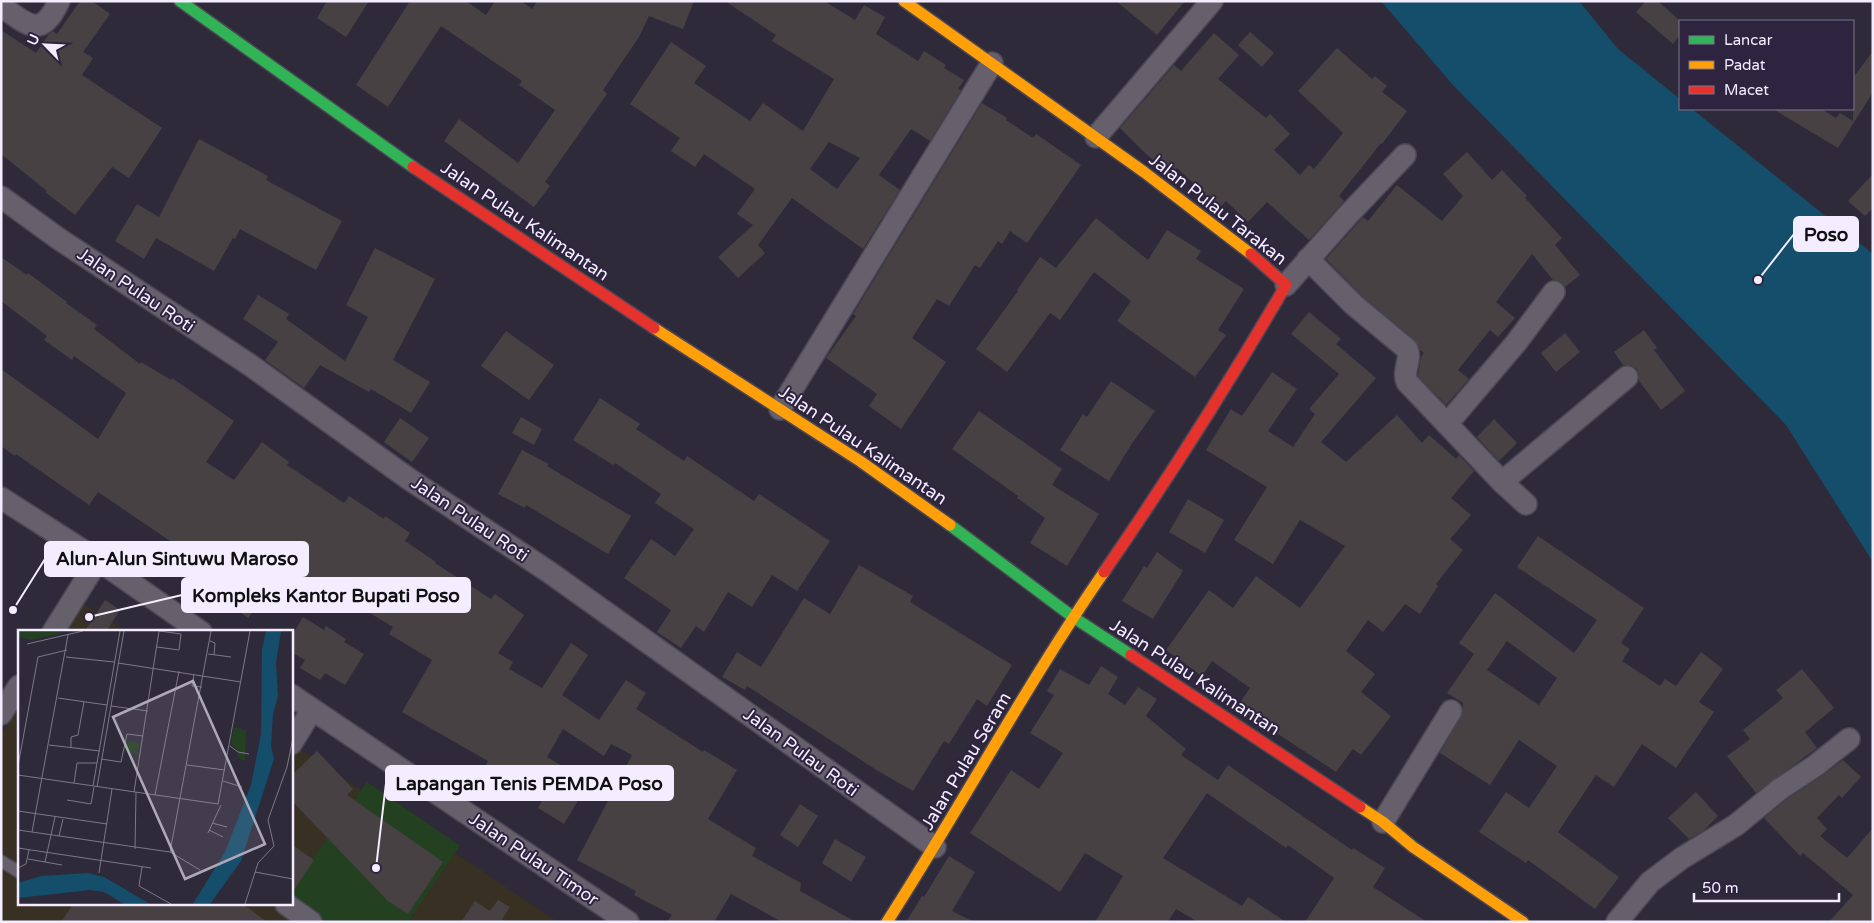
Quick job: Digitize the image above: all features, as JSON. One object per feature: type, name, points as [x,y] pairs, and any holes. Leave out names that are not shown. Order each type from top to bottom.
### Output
[{"type":"street","points":[[1,6],[23,21],[35,26],[42,26],[48,20],[59,1]]},
{"type":"street","name":"Jalan Pulau Kalimantan","points":[[180,1],[391,152],[672,340],[860,461],[948,523],[1073,617],[1383,822],[1413,847],[1523,922]]},
{"type":"street","name":"Jalan Pulau Tarakan","points":[[904,1],[1096,137],[1241,244],[1286,285],[1242,360],[1150,506],[1073,617]]},
{"type":"street","points":[[1096,137],[1212,1]]},
{"type":"street","points":[[780,409],[992,63]]},
{"type":"street","points":[[1286,285],[1405,155]]},
{"type":"street","name":"Jalan Pulau Roti","points":[[1,198],[59,239],[250,365],[409,479],[549,572],[935,847]]},
{"type":"street","points":[[1308,259],[1354,305],[1407,348],[1409,354],[1406,379],[1502,482],[1526,504]]},
{"type":"street","points":[[1447,424],[1516,343],[1554,292]]},
{"type":"street","points":[[1502,482],[1627,377]]},
{"type":"street","points":[[1,498],[98,560],[198,630]]},
{"type":"street","points":[[57,630],[98,560]]},
{"type":"street","name":"Jalan Pulau Seram","points":[[887,922],[935,847],[1073,617]]},
{"type":"street","points":[[1,714],[18,688]]},
{"type":"street","name":"Jalan Pulau Timor","points":[[292,696],[628,922]]},
{"type":"street","points":[[292,742],[312,710]]},
{"type":"street","points":[[1383,822],[1451,711]]},
{"type":"street","points":[[1616,922],[1650,882],[1682,858],[1736,825],[1780,788],[1815,766],[1849,739]]},
{"type":"street","points":[[289,906],[311,922]]},
{"type":"lane","points":[[1,861],[18,871]]},
{"type":"shaded area","points":[[83,603],[123,630],[66,630]]},
{"type":"shaded area","points":[[18,708],[18,906],[292,906],[292,744],[558,922],[1,922],[1,734]]},
{"type":"green space","points":[[367,782],[460,846],[408,922],[315,922],[292,905],[292,888]]},
{"type":"water","points":[[1381,1],[1579,1],[1618,49],[1679,98],[1679,110],[1693,110],[1873,254],[1873,562],[1786,425],[1452,84]]},
{"type":"building","points":[[80,1],[92,1],[110,14],[83,52],[93,58],[82,75],[162,128],[129,178],[112,167],[75,215],[1,154],[1,30],[36,53],[49,34],[53,31],[57,34]]},
{"type":"building","points":[[327,1],[369,1],[346,37],[317,18]]},
{"type":"building","points":[[410,1],[466,1],[486,15],[495,1],[521,1],[532,9],[537,1],[694,1],[683,29],[649,16],[639,37],[603,90],[607,94],[545,182],[550,186],[534,207],[444,141],[459,119],[518,163],[555,110],[519,85],[522,81],[441,26],[388,107],[356,85]]},
{"type":"building","points":[[725,1],[824,1],[855,20],[864,5],[885,17],[876,34],[918,61],[924,51],[946,65],[944,68],[964,80],[958,89],[961,90],[930,141],[911,129],[879,175],[900,190],[863,249],[792,198],[758,245],[765,253],[738,278],[718,257],[753,225],[737,214],[755,189],[704,154],[695,167],[671,151],[680,138],[630,104],[671,42],[706,66],[694,83],[750,121],[763,103],[803,131],[834,79],[772,41],[776,35]],"holes":[[[829,142],[860,158],[837,189],[810,169]]]},
{"type":"building","points":[[1116,1],[1185,1],[1157,35]]},
{"type":"building","points":[[1646,1],[1658,1],[1679,20],[1679,36],[1673,44],[1636,12]]},
{"type":"building","points":[[1250,32],[1274,53],[1262,67],[1238,45]]},
{"type":"building","points":[[1214,33],[1239,55],[1218,79],[1266,118],[1270,114],[1290,134],[1274,150],[1300,175],[1309,165],[1314,169],[1343,133],[1298,91],[1337,48],[1372,79],[1375,76],[1387,86],[1382,92],[1407,111],[1339,196],[1344,201],[1309,240],[1267,202],[1248,222],[1226,201],[1220,208],[1177,168],[1172,174],[1147,155],[1120,128],[1174,65],[1181,71]]},
{"type":"building","points":[[1873,51],[1873,92],[1838,148],[1775,110],[1823,110],[1836,118],[1840,113],[1853,121],[1854,77]]},
{"type":"building","points":[[982,103],[1007,118],[1006,120],[1033,138],[1036,134],[1081,165],[1027,243],[1010,231],[1002,244],[998,241],[980,268],[975,265],[949,306],[937,299],[912,338],[946,362],[901,429],[869,406],[877,394],[826,358],[856,316],[853,314]]},
{"type":"building","points":[[199,139],[268,176],[266,180],[342,221],[316,270],[240,229],[214,271],[156,238],[144,259],[115,241],[137,204],[159,217]]},
{"type":"building","points":[[1467,152],[1492,180],[1502,170],[1527,196],[1525,198],[1562,238],[1555,245],[1580,275],[1565,287],[1561,282],[1553,280],[1532,254],[1496,302],[1515,318],[1498,337],[1490,330],[1458,370],[1469,379],[1446,405],[1418,376],[1421,357],[1424,353],[1420,350],[1415,340],[1362,296],[1326,259],[1363,217],[1368,221],[1397,185],[1442,221],[1463,196],[1443,174]]},
{"type":"building","points":[[1873,174],[1873,208],[1865,216],[1848,201]]},
{"type":"building","points":[[1096,218],[1148,260],[1167,230],[1201,251],[1196,259],[1244,289],[1218,330],[1226,335],[1195,377],[1117,321],[1131,301],[1094,272],[1060,320],[1050,313],[1007,372],[976,349],[1040,257],[1056,268]]},
{"type":"building","points":[[375,248],[435,279],[393,360],[430,382],[411,413],[371,389],[369,392],[320,365],[304,388],[265,360],[278,342],[243,319],[258,295],[289,314],[286,319],[345,361],[368,317],[346,305]]},
{"type":"building","points":[[1,257],[27,275],[28,273],[97,325],[94,329],[140,364],[141,362],[171,380],[172,378],[234,421],[206,462],[234,480],[262,442],[289,462],[287,465],[344,503],[349,496],[384,519],[385,516],[410,533],[405,541],[435,563],[491,599],[495,594],[524,615],[498,653],[513,662],[509,669],[542,688],[571,643],[588,655],[562,695],[599,720],[626,680],[646,693],[636,709],[703,752],[704,750],[737,770],[708,819],[756,848],[752,856],[801,883],[800,891],[856,922],[782,922],[731,894],[714,922],[667,922],[672,915],[634,895],[636,891],[577,860],[632,755],[611,744],[604,756],[563,729],[547,757],[589,782],[564,824],[538,808],[546,794],[510,773],[506,779],[485,766],[488,761],[402,712],[432,660],[389,634],[393,627],[350,601],[346,608],[284,570],[248,618],[191,575],[201,562],[98,492],[89,505],[16,454],[15,456],[1,446],[1,369],[98,439],[126,393],[74,356],[72,360],[44,340],[47,336],[1,301]]},
{"type":"building","points":[[1309,312],[1341,339],[1336,344],[1376,378],[1321,442],[1346,462],[1397,415],[1422,443],[1429,435],[1456,459],[1459,455],[1474,471],[1451,498],[1471,515],[1450,539],[1463,550],[1436,584],[1438,586],[1420,614],[1405,604],[1383,632],[1368,620],[1346,651],[1375,674],[1361,692],[1391,716],[1361,755],[1353,749],[1336,772],[1237,707],[1250,688],[1212,661],[1202,676],[1166,650],[1209,590],[1233,608],[1256,576],[1300,608],[1345,546],[1300,520],[1273,564],[1234,540],[1267,487],[1206,450],[1231,409],[1242,416],[1272,372],[1297,389],[1268,431],[1293,447],[1315,414],[1309,409],[1339,374],[1291,334]]},
{"type":"building","points":[[1644,330],[1657,348],[1654,350],[1685,391],[1661,410],[1639,381],[1637,369],[1631,365],[1623,365],[1614,352]]},
{"type":"building","points":[[506,331],[554,365],[529,400],[481,366]]},
{"type":"building","points":[[1565,333],[1580,352],[1556,372],[1541,353]]},
{"type":"building","points":[[1111,381],[1155,411],[1109,481],[1060,450],[1083,414],[1087,417]]},
{"type":"building","points":[[600,398],[640,424],[636,429],[684,461],[687,456],[754,501],[759,494],[830,541],[797,591],[772,575],[752,607],[728,592],[704,632],[696,626],[681,648],[657,632],[671,610],[624,578],[651,539],[675,556],[694,529],[655,503],[661,494],[615,463],[613,465],[573,440]]},
{"type":"building","points":[[979,411],[1062,469],[1052,485],[1099,514],[1067,566],[1030,543],[1045,518],[1017,498],[1018,496],[952,449]]},
{"type":"building","points":[[521,417],[542,429],[534,445],[512,433]]},
{"type":"building","points":[[400,418],[429,438],[412,462],[384,442]]},
{"type":"building","points":[[1494,419],[1517,443],[1499,461],[1477,437]]},
{"type":"building","points":[[522,450],[549,464],[547,466],[631,516],[608,554],[526,505],[525,508],[498,494]]},
{"type":"building","points":[[1188,499],[1224,520],[1205,553],[1169,532]]},
{"type":"building","points":[[1538,536],[1644,608],[1621,643],[1630,649],[1622,661],[1660,686],[1665,679],[1676,686],[1701,652],[1723,669],[1699,702],[1714,712],[1676,768],[1642,744],[1614,787],[1596,775],[1558,832],[1619,877],[1595,909],[1528,860],[1526,863],[1479,832],[1506,792],[1529,808],[1557,766],[1519,740],[1490,785],[1440,753],[1463,712],[1463,703],[1447,693],[1474,654],[1459,643],[1495,593],[1574,653],[1597,620],[1517,567]],"holes":[[[1507,641],[1557,678],[1539,705],[1487,670]]]},
{"type":"building","points":[[1157,552],[1183,571],[1153,619],[1122,601],[1144,566],[1147,568]]},
{"type":"building","points":[[859,565],[913,596],[910,602],[1012,665],[987,706],[977,699],[949,744],[944,741],[913,791],[878,771],[747,686],[745,690],[722,677],[737,652],[761,667],[804,598],[830,614]]},
{"type":"building","points":[[105,600],[120,610],[107,630],[85,630]]},
{"type":"building","points":[[303,617],[324,630],[326,626],[346,639],[344,642],[364,654],[345,685],[325,673],[320,680],[300,668],[305,660],[292,653],[292,635]]},
{"type":"building","points":[[1101,666],[1118,677],[1108,694],[1125,705],[1138,687],[1157,699],[1146,716],[1186,749],[1181,755],[1218,780],[1228,765],[1352,850],[1353,848],[1385,868],[1373,887],[1427,922],[1305,922],[1334,878],[1288,845],[1286,848],[1207,793],[1163,858],[1242,906],[1248,897],[1286,922],[1198,922],[1176,909],[1168,922],[1095,922],[1123,876],[1085,853],[1060,892],[970,833],[1011,770],[1039,789],[1063,753],[1030,733],[1054,695],[1047,691],[1060,669],[1089,685]]},
{"type":"building","points":[[1802,669],[1834,708],[1805,732],[1817,748],[1756,793],[1727,756],[1750,739],[1743,730],[1783,698],[1776,690]]},
{"type":"building","points":[[317,751],[353,789],[347,795],[443,862],[408,914],[388,901],[292,801],[292,775]]},
{"type":"building","points":[[1843,760],[1861,777],[1842,798],[1839,795],[1817,818],[1827,829],[1820,836],[1847,858],[1873,828],[1873,922],[1829,922],[1853,895],[1803,853],[1800,856],[1764,818],[1787,799]]},
{"type":"building","points":[[1696,792],[1718,816],[1703,831],[1689,839],[1668,818]]},
{"type":"building","points":[[800,804],[818,816],[798,847],[780,835]]},
{"type":"building","points":[[835,839],[866,857],[851,882],[822,863]]},
{"type":"building","points":[[292,845],[314,860],[292,893]]},
{"type":"building","points":[[949,856],[975,872],[952,911],[974,922],[906,922],[922,896],[924,897]]},
{"type":"building","points":[[498,900],[510,907],[502,919],[507,922],[461,922],[475,901],[490,911]]},
{"type":"building","points":[[72,906],[246,906],[267,922],[61,922]]},
{"type":"traffic: fast","points":[[180,1],[413,167]]},
{"type":"traffic: fast","points":[[950,525],[1073,617],[1131,655]]},
{"type":"traffic: slow","points":[[904,1],[1144,172],[1251,254]]},
{"type":"traffic: slow","points":[[654,328],[860,461],[950,525]]},
{"type":"traffic: slow","points":[[887,922],[1048,658],[1104,572]]},
{"type":"traffic: slow","points":[[1360,807],[1383,822],[1413,847],[1523,922]]},
{"type":"traffic: jam","points":[[413,167],[654,328]]},
{"type":"traffic: jam","points":[[1104,572],[1198,430],[1286,285],[1251,254]]},
{"type":"traffic: jam","points":[[1131,655],[1360,807]]},
{"type":"place","name":"Poso","points":[[1758,280]]},
{"type":"place","name":"Alun-Alun Sintuwu Maroso","points":[[13,610]]},
{"type":"place","name":"Kompleks Kantor Bupati Poso","points":[[89,617]]},
{"type":"place","name":"Lapangan Tenis PEMDA Poso","points":[[376,868]]}]
